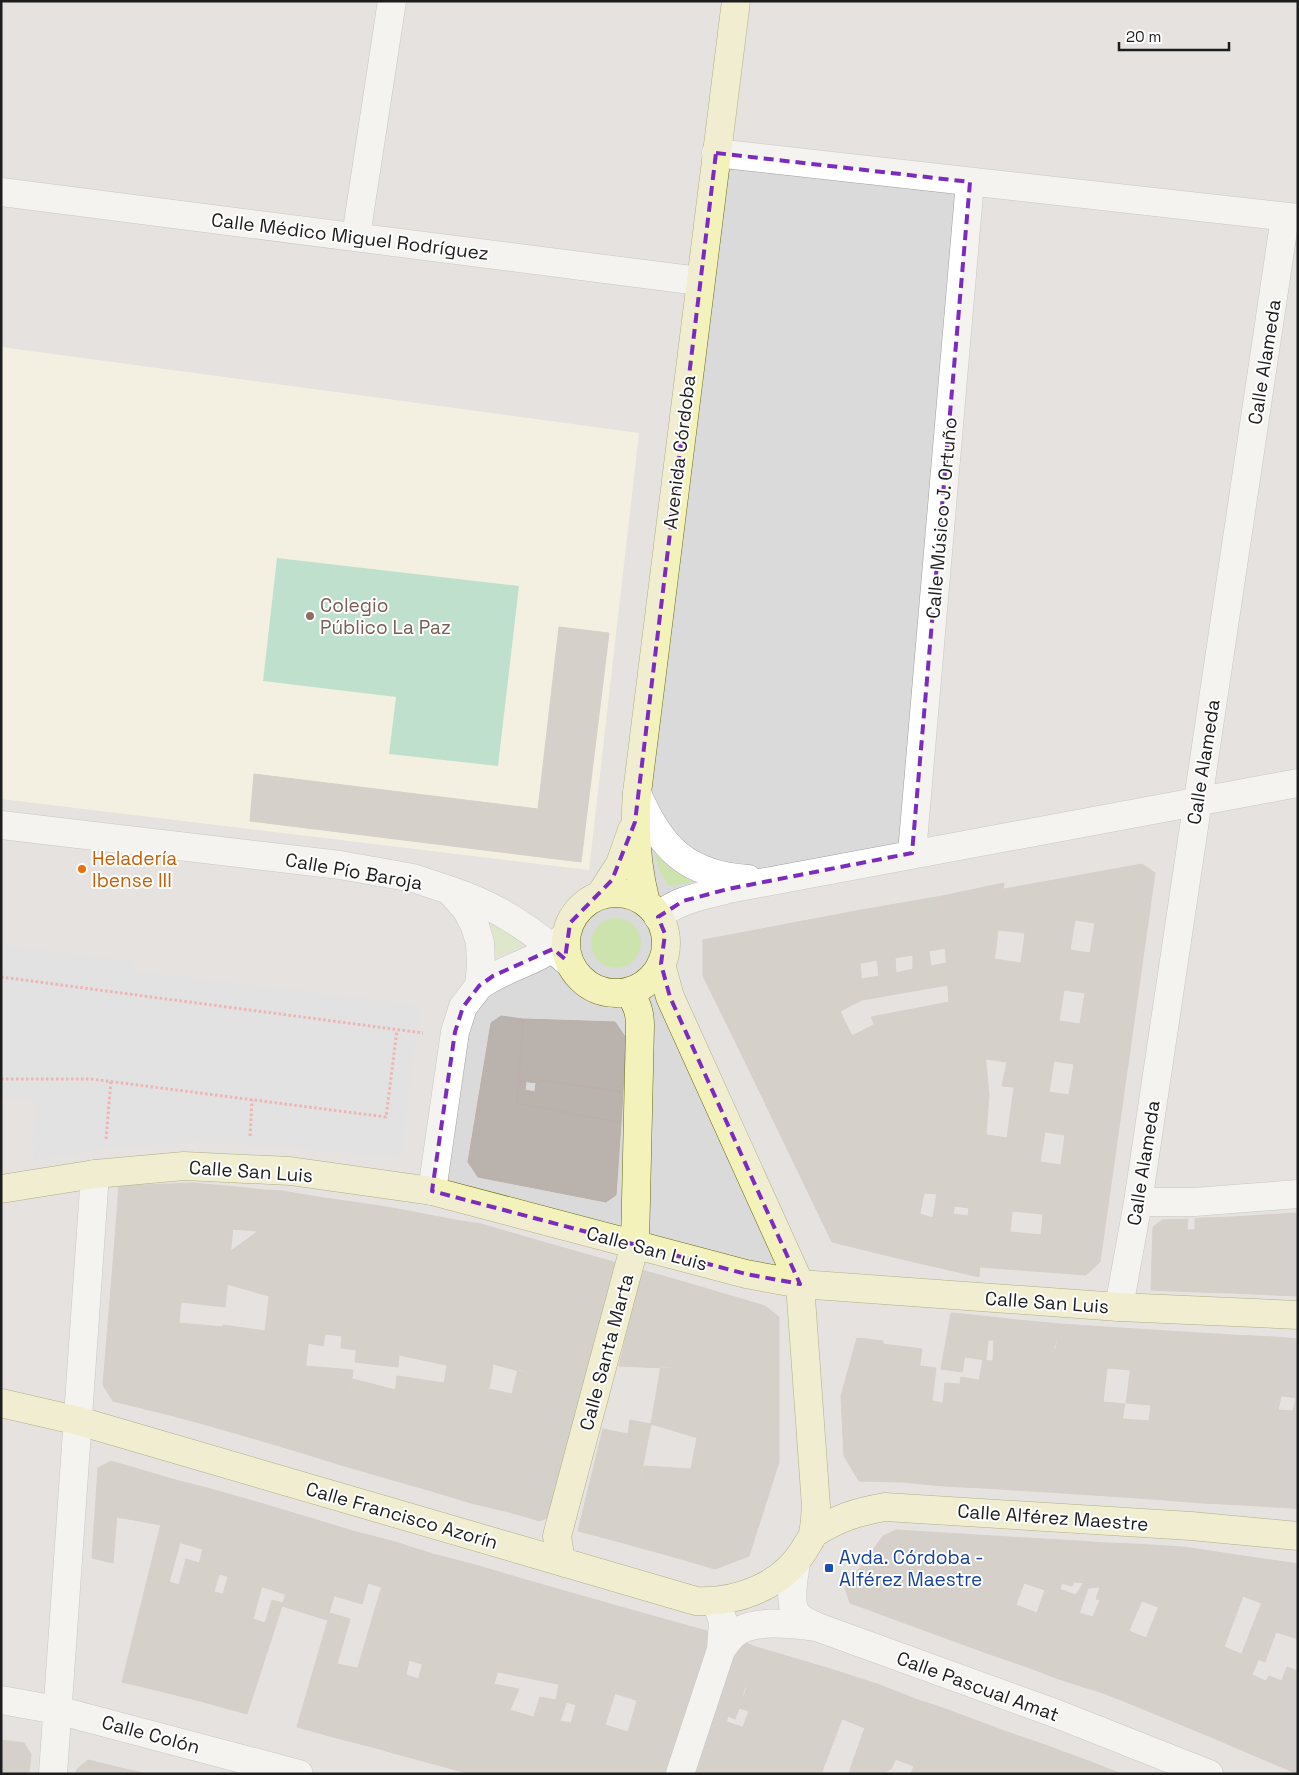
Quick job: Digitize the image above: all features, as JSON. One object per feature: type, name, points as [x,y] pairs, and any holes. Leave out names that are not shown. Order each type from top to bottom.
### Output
[{"type":"main road","name":"Avenida Córdoba","points":[[652,910],[641,884],[635,822],[637,793],[699,281],[736,1]]},
{"type":"main road","points":[[600,895],[620,864],[635,822]]},
{"type":"main road","points":[[616,893],[631,895],[652,910],[666,942],[661,964],[653,977],[644,985],[626,992],[610,993],[594,988],[575,973],[563,949],[575,912],[587,902],[600,895],[616,893]]},
{"type":"main road","points":[[661,964],[670,997],[800,1284],[816,1506],[813,1534],[796,1563]]},
{"type":"main road","name":"Calle Santa Marta","points":[[565,1563],[560,1555],[557,1536],[635,1244],[640,1013],[631,996],[626,992]]},
{"type":"main road","name":"Calle San Luis","points":[[1,1189],[95,1174],[184,1166],[290,1171],[432,1191],[746,1274],[800,1284],[1119,1307],[1298,1315]]},
{"type":"main road","name":"Calle Francisco Azorín","points":[[1,1404],[79,1421],[696,1601],[716,1602],[735,1598],[765,1586],[796,1563]]},
{"type":"main road","name":"Calle Alférez Maestre","points":[[813,1534],[830,1523],[853,1513],[885,1507],[1191,1526],[1298,1536]]},
{"type":"street","points":[[356,236],[392,1]]},
{"type":"street","points":[[716,152],[1292,218]]},
{"type":"street","name":"Calle Músico J. Ortuño","points":[[912,853],[970,182]]},
{"type":"street","name":"Calle Médico Miguel Rodríguez","points":[[1,192],[699,281]]},
{"type":"street","name":"Calle Alameda","points":[[1119,1307],[1138,1202],[1197,800],[1292,218]]},
{"type":"street","points":[[652,910],[668,908],[683,901],[787,878],[912,853],[1298,783]]},
{"type":"street","points":[[637,793],[649,821],[676,855],[724,878],[787,878]]},
{"type":"street","name":"Calle Pío Baroja","points":[[1,825],[340,865],[413,878],[449,890],[466,909],[475,926],[480,943],[482,966],[479,986]]},
{"type":"street","points":[[449,890],[476,898],[500,910],[563,949]]},
{"type":"street","points":[[432,1191],[455,1032],[463,1007],[479,986],[493,976],[563,949]]},
{"type":"street","points":[[53,1774],[95,1174]]},
{"type":"street","points":[[1138,1202],[1194,1202],[1298,1194]]},
{"type":"street","name":"Calle Pascual Amat","points":[[796,1563],[792,1589],[794,1606],[799,1617],[817,1626],[1057,1714],[1209,1774]]},
{"type":"street","points":[[680,1774],[721,1650],[723,1621],[716,1602]]},
{"type":"street","points":[[721,1650],[733,1634],[753,1626],[785,1623],[817,1626]]},
{"type":"street","name":"Calle Colón","points":[[1,1700],[57,1710],[299,1774]]},
{"type":"path","points":[[1,977],[426,1034]]},
{"type":"path","points":[[1,1079],[91,1079],[386,1117],[397,1030]]},
{"type":"path","points":[[105,1149],[111,1081]]},
{"type":"path","points":[[249,1145],[252,1100]]},
{"type":"highlighted area","points":[[716,153],[970,182],[912,853],[728,889],[683,901],[658,917],[665,934],[661,964],[670,997],[800,1284],[746,1274],[432,1191],[455,1032],[463,1007],[479,986],[493,976],[553,949],[565,959],[570,923],[612,880],[635,822]]},
{"type":"shaded area","points":[[1,1],[1298,1],[1298,1774],[1,1774]]},
{"type":"shaded area","name":"Colegio Público La Paz","points":[[1,347],[639,433],[589,870],[1,799]]},
{"type":"shaded area","points":[[1,945],[132,961],[133,971],[420,1005],[401,1157],[210,1142],[116,1147],[33,1161],[35,1100],[1,1100]]},
{"type":"green space","points":[[277,558],[519,586],[498,766],[389,754],[396,697],[263,681]]},
{"type":"green space","points":[[654,852],[669,867],[700,881],[668,886],[659,870]]},
{"type":"green space","points":[[482,915],[525,944],[500,956],[493,954]]},
{"type":"green space","points":[[616,918],[634,925],[641,943],[634,961],[616,968],[598,961],[591,943],[598,925]]},
{"type":"building","points":[[559,627],[609,633],[581,862],[250,821],[254,774],[538,809]]},
{"type":"building","points":[[1142,864],[1155,873],[1100,1262],[1086,1275],[980,1267],[987,1135],[1007,1138],[1014,1087],[1002,1086],[1007,1062],[986,1059],[984,1043],[994,959],[1021,963],[1025,933],[998,930],[1004,889]],"holes":[[[1075,920],[1095,923],[1090,953],[1070,950]],[[1064,990],[1085,993],[1080,1024],[1059,1021]],[[1054,1061],[1074,1064],[1069,1095],[1049,1092]],[[1045,1132],[1065,1135],[1061,1165],[1040,1162]],[[1012,1211],[1043,1214],[1041,1235],[1010,1232]]]},
{"type":"building","points":[[1004,883],[984,1043],[989,1095],[987,1121],[920,1120],[871,1017],[949,1002],[942,896]]},
{"type":"building","points":[[942,896],[945,948],[929,951],[931,966],[946,963],[948,985],[862,1000],[862,979],[879,976],[877,960],[861,963],[856,911]],"holes":[[[913,955],[913,969],[896,973],[895,958]]]},
{"type":"building","points":[[856,911],[862,988],[739,1049],[703,976],[703,940]]},
{"type":"building","points":[[862,988],[862,1000],[840,1011],[852,1036],[875,1024],[920,1120],[987,1121],[984,1197],[924,1193],[910,1261],[832,1242],[739,1049]]},
{"type":"building","points":[[501,1016],[523,1019],[517,1103],[621,1123],[616,1195],[606,1202],[478,1177],[468,1162],[491,1023]]},
{"type":"building","points":[[523,1019],[615,1022],[626,1038],[623,1092],[540,1080],[540,1083],[519,1081]]},
{"type":"building","points":[[540,1080],[623,1092],[621,1123],[517,1103],[519,1081],[526,1083],[525,1090],[535,1092],[536,1083],[540,1083]]},
{"type":"building","points":[[192,1183],[170,1415],[137,1407],[144,1285],[112,1276],[119,1186]]},
{"type":"building","points":[[192,1183],[237,1187],[225,1307],[181,1302]]},
{"type":"building","points":[[237,1187],[264,1190],[258,1231],[233,1229]]},
{"type":"building","points":[[264,1190],[282,1191],[269,1296],[227,1284],[231,1251],[258,1231]]},
{"type":"building","points":[[282,1191],[324,1198],[309,1337],[265,1331]]},
{"type":"building","points":[[937,1193],[956,1195],[945,1269],[910,1261],[920,1214],[933,1218]]},
{"type":"building","points":[[956,1195],[984,1197],[979,1277],[945,1269],[953,1214],[968,1216],[969,1208],[954,1206]]},
{"type":"building","points":[[324,1198],[374,1205],[357,1350],[341,1348],[342,1336],[325,1334],[323,1346],[308,1343]]},
{"type":"building","points":[[374,1205],[414,1212],[400,1342],[358,1336]]},
{"type":"building","points":[[414,1212],[455,1220],[449,1246],[454,1247],[442,1305],[462,1310],[451,1366],[399,1355]]},
{"type":"building","points":[[1298,1213],[1298,1296],[1275,1295],[1280,1214]]},
{"type":"building","points":[[1280,1214],[1275,1295],[1231,1293],[1233,1217]]},
{"type":"building","points":[[1233,1217],[1231,1293],[1200,1292],[1202,1218]]},
{"type":"building","points":[[1202,1218],[1200,1292],[1151,1290],[1153,1227],[1162,1220],[1188,1219],[1187,1230],[1195,1230],[1195,1219]]},
{"type":"building","points":[[455,1220],[481,1224],[550,1244],[523,1347],[543,1352],[538,1376],[493,1364],[491,1378],[451,1366],[462,1310],[442,1305],[454,1247],[449,1246]]},
{"type":"building","points":[[550,1244],[617,1263],[590,1369],[543,1356],[543,1352],[523,1347]]},
{"type":"building","points":[[642,1270],[701,1287],[687,1346],[692,1369],[619,1366]]},
{"type":"building","points":[[112,1276],[144,1285],[137,1407],[113,1401],[103,1385]]},
{"type":"building","points":[[701,1287],[765,1306],[779,1317],[779,1388],[697,1366],[695,1370],[692,1369],[687,1346]]},
{"type":"building","points":[[951,1313],[972,1315],[962,1372],[941,1369]]},
{"type":"building","points":[[972,1315],[1017,1320],[1008,1363],[993,1362],[994,1340],[988,1340],[986,1360],[965,1357]]},
{"type":"building","points":[[1017,1320],[1060,1324],[1056,1349],[1053,1349],[1043,1417],[999,1410]]},
{"type":"building","points":[[179,1323],[223,1327],[214,1427],[170,1415]]},
{"type":"building","points":[[1060,1324],[1136,1329],[1130,1370],[1051,1363]]},
{"type":"building","points":[[223,1325],[265,1331],[252,1438],[214,1427]]},
{"type":"building","points":[[1136,1329],[1183,1332],[1152,1499],[1108,1496],[1123,1419],[1149,1421],[1151,1405],[1126,1403]]},
{"type":"building","points":[[265,1331],[309,1337],[296,1451],[252,1438]]},
{"type":"building","points":[[1183,1332],[1232,1335],[1203,1503],[1152,1499]]},
{"type":"building","points":[[1232,1335],[1275,1337],[1243,1505],[1203,1503]]},
{"type":"building","points":[[358,1336],[400,1342],[398,1367],[355,1362]]},
{"type":"building","points":[[1275,1337],[1298,1339],[1298,1404],[1295,1403],[1296,1398],[1265,1393]]},
{"type":"building","points":[[857,1338],[883,1341],[883,1344],[922,1349],[917,1386],[898,1384],[895,1403],[841,1396]]},
{"type":"building","points":[[543,1356],[590,1369],[551,1516],[540,1521],[509,1512]]},
{"type":"building","points":[[983,1360],[1008,1363],[983,1488],[944,1486],[961,1377],[979,1380]]},
{"type":"building","points":[[1051,1363],[1082,1366],[1063,1493],[983,1488],[999,1410],[1043,1417]]},
{"type":"building","points":[[447,1365],[491,1378],[479,1434],[481,1435],[471,1503],[428,1490]]},
{"type":"building","points":[[306,1366],[353,1370],[341,1465],[296,1451]]},
{"type":"building","points":[[661,1366],[695,1370],[697,1366],[779,1388],[779,1462],[651,1424]]},
{"type":"building","points":[[920,1366],[936,1368],[932,1401],[943,1403],[945,1383],[959,1384],[944,1486],[902,1482]]},
{"type":"building","points":[[1082,1366],[1107,1368],[1103,1402],[1125,1404],[1108,1496],[1063,1493]]},
{"type":"building","points":[[518,1369],[538,1376],[509,1512],[471,1503],[481,1435],[479,1434],[489,1389],[512,1394]]},
{"type":"building","points":[[397,1376],[444,1383],[428,1490],[386,1478]]},
{"type":"building","points":[[353,1379],[395,1390],[386,1478],[341,1465]]},
{"type":"building","points":[[898,1384],[917,1386],[902,1482],[859,1481],[844,1456],[841,1396],[895,1403]]},
{"type":"building","points":[[1265,1393],[1281,1396],[1278,1410],[1293,1411],[1295,1403],[1298,1404],[1298,1474],[1291,1508],[1243,1505]]},
{"type":"building","points":[[630,1420],[651,1424],[636,1501],[615,1496],[605,1538],[578,1531],[603,1429],[628,1434]]},
{"type":"building","points":[[697,1438],[779,1462],[749,1556],[715,1569],[674,1557]]},
{"type":"building","points":[[111,1461],[121,1464],[113,1563],[92,1558],[98,1468]]},
{"type":"building","points":[[121,1464],[172,1479],[161,1525],[117,1517]]},
{"type":"building","points":[[644,1466],[691,1469],[674,1557],[627,1544]]},
{"type":"building","points":[[1298,1474],[1298,1509],[1291,1508]]},
{"type":"building","points":[[172,1479],[218,1491],[202,1549],[158,1536]]},
{"type":"building","points":[[218,1491],[260,1503],[237,1579],[198,1568]]},
{"type":"building","points":[[615,1496],[636,1501],[627,1544],[605,1538]]},
{"type":"building","points":[[260,1503],[310,1518],[285,1594],[237,1579]]},
{"type":"building","points":[[310,1518],[353,1531],[327,1620],[282,1606]]},
{"type":"building","points":[[896,1530],[1009,1537],[981,1651],[850,1603],[845,1588],[883,1536]]},
{"type":"building","points":[[353,1531],[395,1542],[381,1587],[368,1583],[362,1604],[335,1596]]},
{"type":"building","points":[[158,1536],[180,1543],[169,1582],[179,1585],[186,1559],[199,1563],[164,1692],[122,1682]]},
{"type":"building","points":[[1009,1537],[1078,1541],[1030,1668],[981,1651]],"holes":[[[1024,1583],[1045,1590],[1037,1613],[1016,1605]]]},
{"type":"building","points":[[1078,1541],[1105,1543],[1090,1583],[1074,1582],[1072,1586],[1061,1583]]},
{"type":"building","points":[[395,1542],[433,1554],[415,1617],[376,1606]]},
{"type":"building","points":[[1105,1543],[1134,1544],[1118,1585],[1131,1590],[1121,1611],[1109,1607],[1110,1602],[1096,1599],[1100,1587],[1088,1588]]},
{"type":"building","points":[[1134,1544],[1183,1547],[1158,1607],[1142,1601],[1136,1614],[1121,1611],[1131,1590],[1118,1585]]},
{"type":"building","points":[[1183,1547],[1230,1554],[1165,1718],[1121,1700]]},
{"type":"building","points":[[433,1554],[479,1566],[457,1638],[407,1624],[409,1615],[415,1617]]},
{"type":"building","points":[[1230,1554],[1278,1561],[1261,1603],[1243,1596],[1224,1647],[1244,1655],[1211,1737],[1165,1718]]},
{"type":"building","points":[[1278,1561],[1298,1564],[1298,1639],[1276,1632],[1265,1662],[1242,1653]]},
{"type":"building","points":[[479,1566],[526,1580],[494,1684],[447,1670]]},
{"type":"building","points":[[198,1568],[219,1574],[214,1592],[223,1594],[228,1577],[237,1579],[200,1701],[164,1692]]},
{"type":"building","points":[[237,1579],[262,1586],[253,1619],[265,1623],[272,1600],[283,1603],[247,1714],[200,1701]]},
{"type":"building","points":[[526,1580],[554,1588],[532,1656],[506,1648]]},
{"type":"building","points":[[1084,1582],[1090,1583],[1056,1678],[1030,1668],[1059,1589],[1076,1595]]},
{"type":"building","points":[[554,1588],[642,1613],[617,1694],[574,1681],[572,1687],[498,1672],[506,1648],[532,1656]]},
{"type":"building","points":[[1100,1600],[1110,1602],[1109,1607],[1077,1685],[1056,1678],[1079,1613],[1093,1617]]},
{"type":"building","points":[[376,1606],[409,1615],[372,1747],[337,1738]]},
{"type":"building","points":[[1109,1607],[1121,1611],[1115,1615],[1124,1633],[1100,1692],[1077,1685]]},
{"type":"building","points":[[1121,1611],[1136,1614],[1129,1631],[1146,1638],[1121,1700],[1100,1692],[1124,1633],[1115,1615]]},
{"type":"building","points":[[330,1613],[350,1619],[337,1664],[357,1668],[337,1738],[297,1727]]},
{"type":"building","points":[[642,1613],[707,1631],[710,1644],[685,1716],[617,1694]]},
{"type":"building","points":[[407,1624],[432,1631],[422,1664],[409,1660],[406,1675],[419,1679],[397,1754],[372,1747]]},
{"type":"building","points":[[432,1631],[457,1638],[447,1670],[494,1684],[467,1773],[397,1754]]},
{"type":"building","points":[[746,1643],[756,1647],[744,1687],[747,1687],[735,1719],[728,1716],[724,1730],[708,1724],[734,1647]]},
{"type":"building","points":[[756,1647],[790,1657],[762,1734],[743,1727],[749,1711],[739,1708]]},
{"type":"building","points":[[1244,1655],[1258,1660],[1252,1675],[1266,1681],[1269,1676],[1282,1681],[1253,1755],[1211,1737]]},
{"type":"building","points":[[790,1657],[834,1670],[796,1774],[776,1774],[790,1734],[765,1726]]},
{"type":"building","points":[[1287,1667],[1298,1671],[1298,1774],[1253,1755]]},
{"type":"building","points":[[834,1670],[880,1685],[865,1728],[820,1710]]},
{"type":"building","points":[[574,1681],[594,1687],[565,1774],[541,1774],[560,1721],[571,1723],[576,1705],[566,1702]]},
{"type":"building","points":[[494,1684],[519,1689],[510,1710],[533,1717],[516,1774],[467,1773]]},
{"type":"building","points":[[559,1684],[572,1687],[541,1774],[516,1774],[540,1697],[556,1700]]},
{"type":"building","points":[[880,1685],[918,1700],[892,1768],[886,1772],[876,1774],[852,1764]]},
{"type":"building","points":[[594,1687],[615,1693],[605,1725],[628,1732],[616,1774],[565,1774]]},
{"type":"building","points":[[918,1700],[937,1706],[914,1766],[895,1759]]},
{"type":"building","points":[[637,1701],[685,1716],[665,1774],[616,1774]]},
{"type":"building","points":[[937,1706],[967,1717],[953,1760],[936,1774],[911,1774]]},
{"type":"building","points":[[820,1710],[842,1719],[821,1774],[796,1774]]},
{"type":"building","points":[[967,1717],[1007,1732],[987,1774],[936,1774],[953,1760]]},
{"type":"building","points":[[727,1722],[762,1734],[748,1774],[691,1774],[708,1724],[724,1730]]},
{"type":"building","points":[[765,1726],[790,1734],[776,1774],[748,1774]]},
{"type":"building","points":[[1007,1732],[1048,1746],[1036,1774],[987,1774]]},
{"type":"building","points":[[1,1740],[24,1743],[31,1754],[29,1774],[1,1774]]},
{"type":"building","points":[[1048,1746],[1091,1762],[1086,1774],[1036,1774]]},
{"type":"building","points":[[88,1760],[125,1769],[125,1774],[76,1774],[77,1769]]},
{"type":"building","points":[[1091,1762],[1109,1769],[1122,1774],[1086,1774]]},
{"type":"building","points":[[852,1764],[876,1774],[849,1774]]},
{"type":"building","points":[[125,1769],[143,1773],[146,1774],[125,1774]]},
{"type":"place","name":"Colegio Público La Paz","points":[[310,616]]},
{"type":"place","name":"Heladería Ibense III","points":[[82,869]]},
{"type":"place","name":"Avda. Córdoba - Alférez Maestre","points":[[829,1568]]}]
